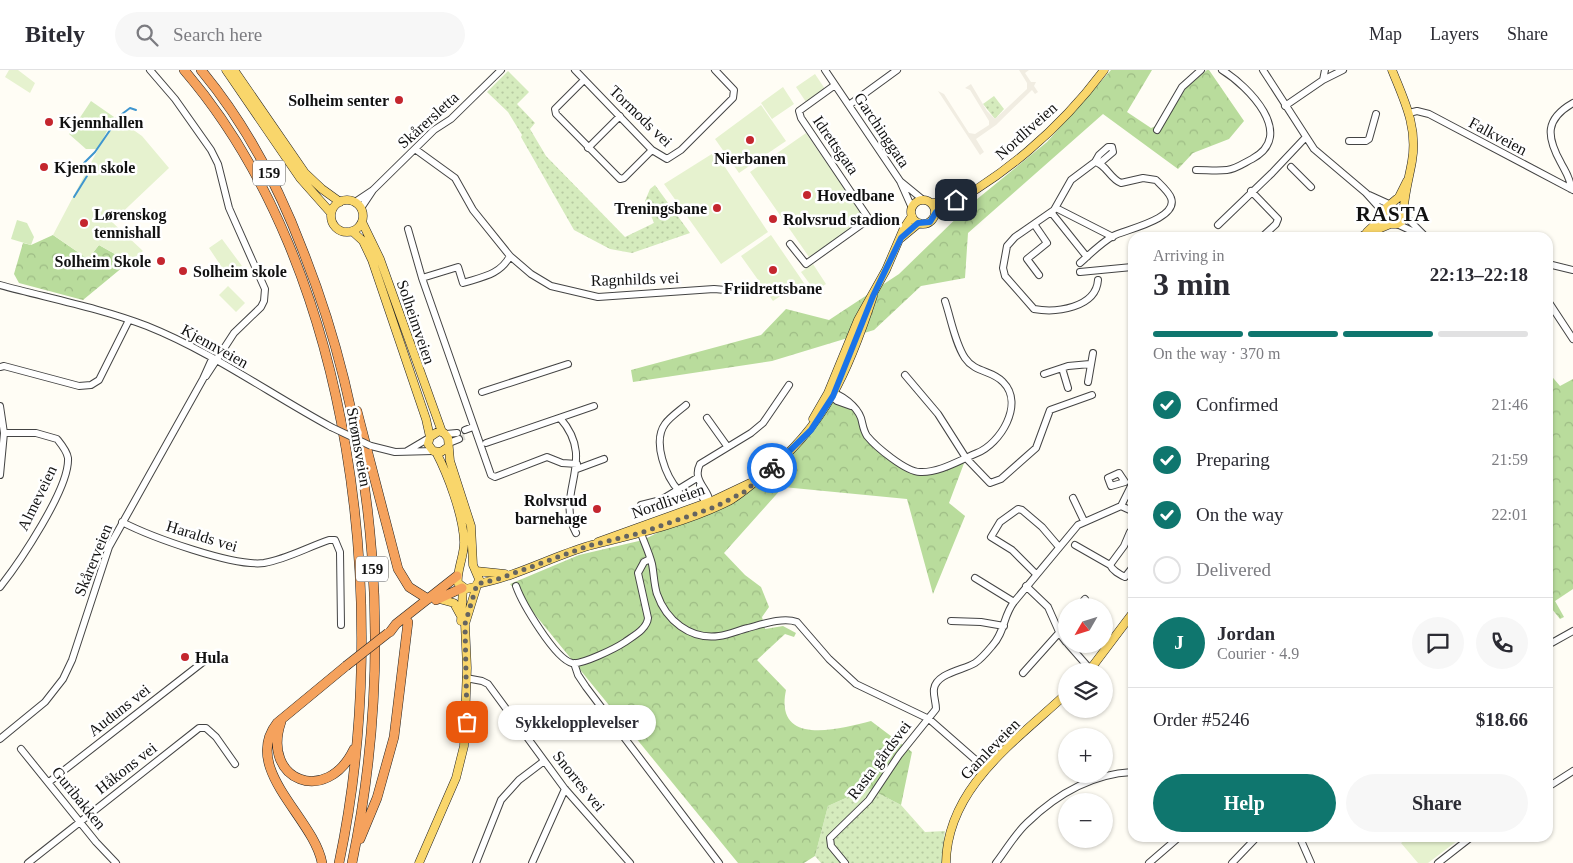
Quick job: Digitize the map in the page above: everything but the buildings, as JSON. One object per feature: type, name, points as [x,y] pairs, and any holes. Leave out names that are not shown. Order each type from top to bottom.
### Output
[{"type":"highway","name":"Strømsveien","points":[[184,70],[231,132],[261,184],[298,271],[329,372],[349,471],[359,556],[362,655],[357,742],[350,799],[338,863]]},
{"type":"highway","name":"Strømsveien","points":[[201,70],[237,118],[272,178],[292,223],[325,312],[343,377],[356,435],[368,513],[373,581],[374,671],[371,732],[352,860]]},
{"type":"highway","points":[[325,312],[350,381],[398,569],[409,587],[433,599]]},
{"type":"highway","points":[[322,863],[309,830],[276,782],[270,767],[267,753],[268,740],[272,729],[282,718],[346,666],[389,633],[408,622],[459,573]]},
{"type":"highway","points":[[389,633],[396,624],[433,599],[463,588]]},
{"type":"highway","points":[[352,860],[377,798],[394,737],[408,622]]},
{"type":"highway","points":[[282,718],[277,737],[278,757],[288,771],[302,779],[314,782],[335,774],[346,763],[357,742]]},
{"type":"main road","points":[[226,70],[300,178],[331,213],[336,228],[342,231],[352,231],[362,222],[361,208],[355,202],[348,200],[340,202],[331,213]]},
{"type":"main road","points":[[234,70],[305,173],[340,202]]},
{"type":"main road","name":"Nordliveien","points":[[936,212],[990,180],[1033,146],[1073,106],[1104,70]]},
{"type":"main road","points":[[1372,232],[1402,220],[1414,140],[1409,113],[1392,70]]},
{"type":"main road","points":[[1366,232],[1384,214],[1409,177]]},
{"type":"main road","points":[[922,199],[933,203],[936,212],[930,222],[918,223],[912,216],[912,208],[916,202],[922,199]]},
{"type":"main road","name":"Nordliveien","points":[[933,203],[956,200]]},
{"type":"main road","points":[[1391,205],[1398,205],[1404,213]]},
{"type":"main road","points":[[1384,214],[1393,224]]},
{"type":"main road","name":"Nordliveien","points":[[463,588],[498,579],[507,574],[744,492],[784,457],[804,436],[832,395],[856,325],[873,296],[912,216]]},
{"type":"main road","name":"Solheimveien","points":[[362,222],[378,254],[444,433]]},
{"type":"main road","name":"Nordliveien","points":[[901,238],[918,223]]},
{"type":"main road","name":"Solheimveien","points":[[352,231],[362,241],[372,260],[426,418],[429,437]]},
{"type":"main road","points":[[420,863],[456,778],[462,757],[467,722],[465,624],[479,579],[475,570],[471,526],[448,445],[444,433],[436,432],[429,437],[429,447],[435,451],[441,452],[448,445]]},
{"type":"main road","points":[[435,451],[444,470],[463,530],[464,549],[458,583],[463,588],[462,669],[466,678]]},
{"type":"main road","name":"Nordliveien","points":[[459,573],[468,568],[507,574]]},
{"type":"main road","points":[[433,599],[451,601],[462,616]]},
{"type":"main road","points":[[1095,663],[1128,619]]},
{"type":"main road","name":"Gamleveien","points":[[946,863],[948,838],[955,816],[966,795],[986,769],[1058,702]]},
{"type":"street","name":"Skårerveien","points":[[0,739],[45,702],[63,679],[75,652],[104,559],[122,522],[214,360],[234,333],[263,304],[265,290],[228,208],[220,173],[211,150],[176,99],[150,70]]},
{"type":"street","name":"Skårersletta","points":[[355,202],[373,190],[434,130],[451,119],[501,70]]},
{"type":"street","name":"Tormods vei","points":[[575,70],[652,150],[667,159],[682,150],[718,115],[735,93],[732,87],[715,70]]},
{"type":"street","name":"Garchinggata","points":[[825,70],[900,181],[912,208]]},
{"type":"street","points":[[849,105],[897,70]]},
{"type":"street","points":[[1157,130],[1177,93],[1201,70]]},
{"type":"street","points":[[1196,170],[1229,170],[1237,167],[1258,156],[1268,142],[1270,125],[1258,103],[1241,82],[1222,70]]},
{"type":"street","points":[[1263,70],[1305,138],[1319,154],[1366,193],[1384,214]]},
{"type":"street","points":[[1323,80],[1324,70]]},
{"type":"street","points":[[1285,106],[1323,80],[1343,70]]},
{"type":"street","points":[[584,80],[555,109],[556,114],[588,148],[620,179],[624,178],[652,150]]},
{"type":"street","name":"Idrettsgata","points":[[790,244],[802,263],[806,264],[869,219],[801,118],[799,111],[835,85]]},
{"type":"street","points":[[1572,189],[1569,178],[1554,149],[1551,126],[1557,113],[1573,103]]},
{"type":"street","name":"Falkveien","points":[[1409,113],[1417,111],[1428,114],[1572,189]]},
{"type":"street","points":[[1349,141],[1366,141],[1369,139],[1376,114]]},
{"type":"street","points":[[588,148],[620,116]]},
{"type":"street","points":[[1218,225],[1278,168],[1305,138]]},
{"type":"street","name":"Ragnhilds vei","points":[[415,149],[455,178],[473,210],[510,256],[542,281],[584,295],[615,297],[714,289],[738,291]]},
{"type":"street","points":[[1080,263],[1113,237],[1151,224],[1168,210],[1171,205],[1171,199],[1156,180],[1143,178],[1121,183],[1112,178],[1097,162],[1071,180],[1054,210],[1010,242],[1004,268],[1006,278],[1031,307],[1039,310],[1077,306],[1096,291],[1098,280]]},
{"type":"street","points":[[1291,167],[1311,187]]},
{"type":"street","name":"Garchinggata","points":[[900,181],[922,199]]},
{"type":"street","name":"Skårersletta","points":[[361,208],[373,190]]},
{"type":"street","points":[[1252,191],[1278,219],[1276,224],[1267,232]]},
{"type":"street","points":[[1366,193],[1391,205]]},
{"type":"street","points":[[1054,210],[1113,237]]},
{"type":"street","points":[[1054,210],[1088,256]]},
{"type":"street","points":[[1404,213],[1422,232]]},
{"type":"street","points":[[1034,224],[1047,243],[1027,259],[1040,275]]},
{"type":"street","points":[[1393,224],[1414,232]]},
{"type":"street","points":[[408,229],[422,278],[492,477],[547,457],[577,466],[604,459]]},
{"type":"street","points":[[422,278],[458,267],[463,282],[500,270],[505,266],[510,256]]},
{"type":"street","points":[[1553,265],[1573,270]]},
{"type":"street","points":[[1080,272],[1128,267]]},
{"type":"street","name":"Kjennveien","points":[[0,285],[129,320],[156,330],[214,360],[331,427],[371,446],[396,452],[435,451]]},
{"type":"street","points":[[832,395],[852,406],[859,415],[866,435],[896,460],[914,471],[936,469],[991,446],[1000,437],[1006,424],[1011,399],[1008,387],[1002,380],[972,367],[964,357],[945,301]]},
{"type":"street","points":[[1553,308],[1573,339]]},
{"type":"street","points":[[0,367],[4,366],[79,386],[91,385],[102,376],[129,320]]},
{"type":"street","points":[[1088,382],[1092,353]]},
{"type":"street","points":[[482,392],[568,364]]},
{"type":"street","points":[[1044,374],[1062,368],[1090,364]]},
{"type":"street","points":[[1062,368],[1068,388]]},
{"type":"street","points":[[904,375],[938,414],[966,458],[990,483],[997,482],[1036,448],[1050,410],[1092,395]]},
{"type":"street","points":[[709,504],[698,481],[696,471],[700,464],[751,433],[762,423],[789,385]]},
{"type":"street","points":[[679,491],[666,473],[660,439],[665,423],[686,405]]},
{"type":"street","points":[[486,443],[594,406]]},
{"type":"street","points":[[0,408],[4,433],[0,475]]},
{"type":"street","points":[[560,418],[571,435],[577,466],[568,507],[570,520],[576,533]]},
{"type":"street","points":[[707,418],[727,446]]},
{"type":"street","points":[[466,433],[474,430]]},
{"type":"street","name":"Almeveien","points":[[0,587],[51,507],[66,475],[68,465],[68,456],[57,439],[36,433],[4,433]]},
{"type":"street","points":[[444,433],[458,436],[448,445]]},
{"type":"street","points":[[406,452],[429,437]]},
{"type":"street","points":[[641,505],[662,500],[698,481]]},
{"type":"street","points":[[929,719],[936,709],[934,689],[936,684],[951,672],[977,662],[993,646],[1004,626],[1006,613],[1061,545],[1084,521],[1121,506],[1128,493]]},
{"type":"street","points":[[1073,498],[1084,521]]},
{"type":"street","points":[[1121,506],[1128,510]]},
{"type":"street","points":[[1036,574],[1012,550],[991,537],[1000,522],[1018,509],[1022,510],[1061,545]]},
{"type":"street","name":"Haralds vei","points":[[122,522],[141,531],[211,554],[251,563],[273,560],[329,540],[335,540],[340,552],[341,626]]},
{"type":"street","points":[[639,529],[650,559],[657,593],[662,606],[674,622],[683,629],[694,633],[719,636],[761,624],[790,620],[797,622],[829,659],[856,684],[929,719],[986,769]]},
{"type":"street","points":[[1110,565],[1124,546],[1128,537]]},
{"type":"street","points":[[1075,545],[1110,565],[1112,569],[1125,577],[1128,573]]},
{"type":"street","points":[[574,663],[613,651],[646,625],[648,618],[638,573],[641,566],[650,559]]},
{"type":"street","points":[[975,578],[1014,602]]},
{"type":"street","points":[[516,586],[523,603],[542,632],[566,658],[574,663],[578,675],[586,688],[720,863]]},
{"type":"street","points":[[1026,586],[1048,607],[1058,630]]},
{"type":"street","points":[[952,621],[981,622],[1004,626]]},
{"type":"street","points":[[1553,642],[1573,631]]},
{"type":"street","points":[[1023,673],[1058,636]]},
{"type":"street","points":[[1076,653],[1084,663]]},
{"type":"street","name":"Auduns vei","points":[[49,782],[206,659]]},
{"type":"street","name":"Snorres vei","points":[[466,678],[488,684],[565,789],[630,863]]},
{"type":"street","name":"Rasta gårdsvei","points":[[845,863],[830,846],[830,838],[869,800],[899,754],[929,719]]},
{"type":"street","name":"Håkons vei","points":[[28,863],[202,728],[213,733],[235,764]]},
{"type":"street","name":"Guribakken","points":[[21,749],[116,863]]},
{"type":"street","points":[[476,863],[502,800],[519,780],[544,760]]},
{"type":"street","points":[[1553,784],[1573,771]]},
{"type":"street","points":[[996,863],[1026,824],[1056,799],[1095,778],[1106,774],[1128,772]]},
{"type":"street","points":[[532,863],[565,789]]},
{"type":"street","points":[[1149,863],[1173,842]]},
{"type":"street","points":[[1232,863],[1252,842]]},
{"type":"street","points":[[1302,842],[1311,863]]},
{"type":"street","points":[[1438,863],[1465,842]]},
{"type":"green space","points":[[9,70],[18,70],[35,83],[30,93],[5,77]]},
{"type":"green space","points":[[1111,70],[1152,70],[1127,112],[1151,128],[1165,122],[1186,88],[1207,70],[1209,70],[1244,121],[1229,139],[1193,153],[1178,169],[1103,114],[968,233],[965,278],[921,286],[874,330],[772,361],[633,382],[631,370],[761,335],[786,309],[829,320],[899,274],[971,204],[1047,142]]},
{"type":"green space","points":[[508,71],[529,92],[517,104],[535,123],[530,129],[546,156],[625,237],[654,223],[645,201],[650,189],[655,185],[690,233],[632,253],[610,249],[574,230],[508,112],[487,92]]},
{"type":"green space","points":[[815,74],[825,89],[806,102],[796,87]]},
{"type":"green space","points":[[783,87],[794,104],[772,119],[761,103]]},
{"type":"green space","points":[[994,96],[1004,109],[995,119],[983,104]]},
{"type":"green space","points":[[91,101],[114,117],[98,149],[86,149],[69,134]]},
{"type":"green space","name":"Nierbanen","points":[[761,105],[786,141],[739,173],[715,139]]},
{"type":"green space","points":[[115,117],[142,136],[169,168],[112,222],[143,251],[129,262],[99,245],[88,259],[53,235]]},
{"type":"green space","name":"Hovedbane","points":[[806,133],[865,219],[809,257],[750,172]]},
{"type":"green space","name":"Treningsbane","points":[[715,152],[768,232],[721,264],[664,184]]},
{"type":"green space","points":[[17,220],[27,223],[34,237],[31,245],[11,239]]},
{"type":"green space","points":[[53,235],[88,259],[99,245],[129,262],[83,300],[19,283],[14,274],[23,243],[31,245]]},
{"type":"green space","name":"Friidrettsbane","points":[[771,235],[806,286],[801,290],[797,285],[773,301],[741,256]]},
{"type":"green space","points":[[222,239],[242,266],[227,275],[209,248]]},
{"type":"green space","points":[[813,264],[826,284],[815,291],[801,272]]},
{"type":"green space","points":[[228,286],[245,303],[236,312],[219,295]]},
{"type":"green space","points":[[1553,378],[1560,386],[1573,379],[1573,589],[1555,601],[1564,617],[1560,619],[1553,610]]},
{"type":"green space","points":[[831,394],[855,409],[866,435],[914,471],[928,472],[966,458],[949,503],[965,516],[933,594],[907,499],[783,487],[724,553],[745,575],[761,587],[769,607],[762,617],[765,629],[783,626],[796,633],[794,637],[785,634],[757,660],[786,690],[785,708],[790,720],[799,727],[812,730],[843,728],[871,721],[912,752],[901,805],[868,788],[828,806],[815,856],[804,863],[738,863],[510,584],[579,555],[643,540],[740,491],[785,456]]},
{"type":"green space","points":[[868,788],[901,805],[925,832],[945,831],[942,863],[821,863],[815,856],[828,806]]},
{"type":"green space","points":[[1456,842],[1428,863],[1418,863],[1401,843]]},
{"type":"shaded area","points":[[1019,70],[1029,70],[1025,73],[1031,82],[1036,82],[1034,86],[1038,92],[1035,94],[1032,90],[996,125],[976,139],[984,152],[980,155],[938,91],[944,94],[969,133],[975,134],[989,125],[989,121],[970,90],[965,88],[971,84],[987,111],[995,119],[1027,89],[1027,83]]},
{"type":"waterway","points":[[122,114],[130,108],[136,110]]},
{"type":"waterway","points":[[74,197],[87,176],[84,163],[95,152],[117,120]]},
{"type":"tunnel","points":[[459,439],[467,436]]},
{"type":"way so far","points":[[467,722],[465,624],[474,587],[477,584],[498,579],[507,574],[588,546],[608,543],[715,507],[744,492],[772,468]]},
{"type":"place","name":"Solheim senter","points":[[399,100]]},
{"type":"place","name":"Kjennhallen","points":[[49,122]]},
{"type":"place","name":"Nierbanen","points":[[750,140]]},
{"type":"place","name":"Kjenn skole","points":[[44,167]]},
{"type":"place","name":"Hovedbane","points":[[807,195]]},
{"type":"place","name":"Treningsbane","points":[[717,208]]},
{"type":"place","name":"Rolvsrud stadion","points":[[773,219]]},
{"type":"place","name":"Lørenskog tennishall","points":[[84,223]]},
{"type":"place","name":"Solheim Skole","points":[[161,261]]},
{"type":"place","name":"Friidrettsbane","points":[[773,270]]},
{"type":"place","name":"Solheim skole","points":[[183,271]]},
{"type":"place","name":"Rolvsrud barnehage","points":[[597,509]]},
{"type":"place","name":"Hula","points":[[185,657]]},
{"type":"place","name":"Sykkelopplevelser","points":[[467,722]]},
{"type":"district","name":"RASTA","points":[[1393,214]]},
{"type":"route","points":[[772,468],[811,430],[833,396],[860,333],[873,296],[901,238],[918,223],[930,222],[936,212],[949,206],[956,200]]}]
